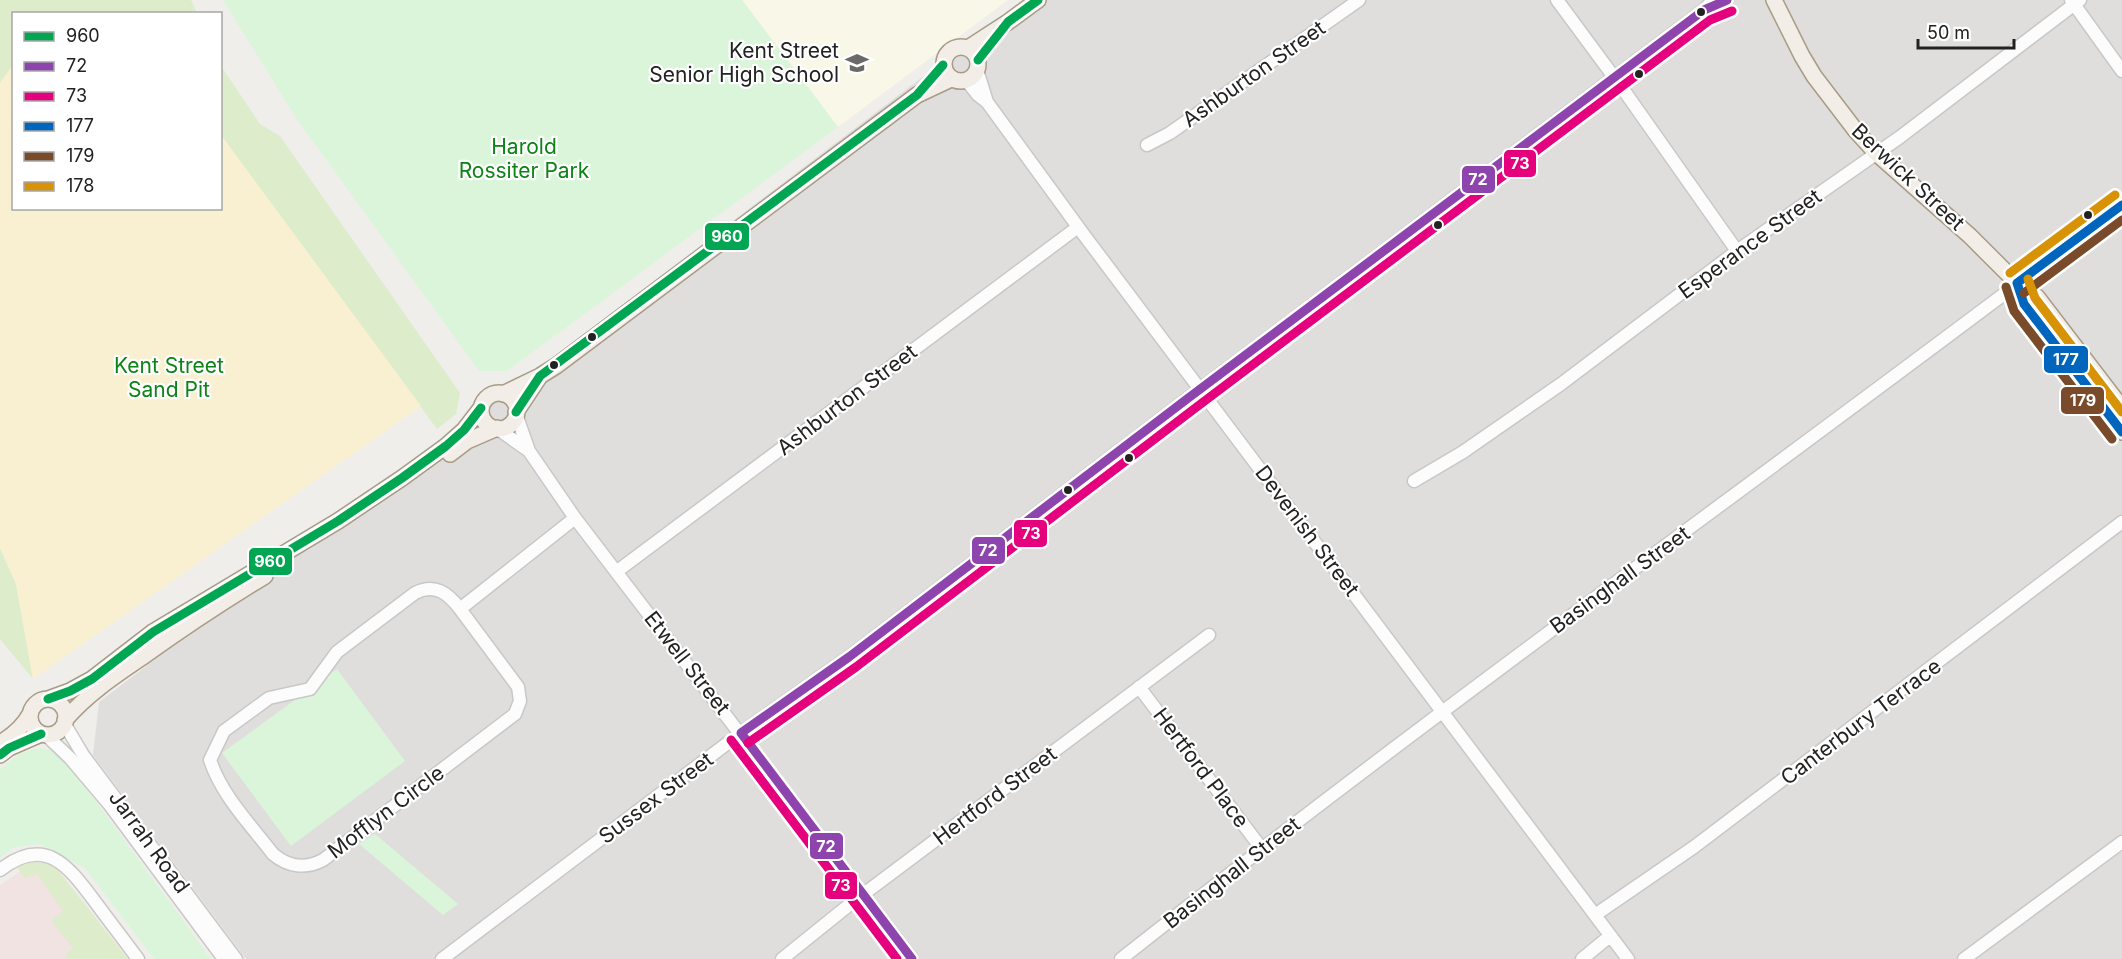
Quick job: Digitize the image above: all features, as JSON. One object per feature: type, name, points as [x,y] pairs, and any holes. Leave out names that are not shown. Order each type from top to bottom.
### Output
[{"type":"main road","points":[[968,48],[1038,0]]},
{"type":"main road","name":"Berwick Street","points":[[1774,0],[1814,76],[1857,131],[1876,153],[1971,236],[2017,283],[2037,297],[2122,408]]},
{"type":"main road","points":[[0,743],[16,732],[38,702],[70,691],[92,679],[153,632],[338,521],[393,484],[446,446],[464,430],[489,396],[503,394],[540,376],[917,95],[963,71],[1008,22]]},
{"type":"main road","points":[[956,47],[973,51],[963,71],[944,59],[950,50],[956,47]]},
{"type":"main road","name":"Berwick Street","points":[[2017,283],[2024,304],[2122,432]]},
{"type":"main road","points":[[0,755],[9,748],[43,734],[58,731],[81,701],[90,697],[120,672],[162,643],[248,586],[330,536],[467,441],[510,424],[540,376]]},
{"type":"main road","points":[[503,394],[514,402],[516,413]]},
{"type":"main road","points":[[481,408],[484,421],[498,428]]},
{"type":"main road","points":[[48,699],[61,705],[65,712],[65,721]]},
{"type":"main road","points":[[30,714],[32,725],[43,734]]},
{"type":"street","name":"Ashburton Street","points":[[1147,145],[1170,133],[1359,0]]},
{"type":"street","points":[[1557,0],[1737,251]]},
{"type":"street","name":"Sussex Street","points":[[442,959],[741,733],[849,657],[1615,78],[1704,10],[1713,0]]},
{"type":"street","name":"Sussex Street","points":[[1704,10],[1727,0]]},
{"type":"street","points":[[2075,2],[2122,71]]},
{"type":"street","name":"Esperance Street","points":[[1414,482],[1463,452],[1560,384],[1737,251],[1900,137],[2075,2]]},
{"type":"street","name":"Devenish Street","points":[[963,71],[978,95],[987,102],[1078,227],[1628,959]]},
{"type":"street","name":"Basinghall Street","points":[[1121,959],[1442,711],[1856,406],[2122,205]]},
{"type":"street","name":"Ashburton Street","points":[[616,572],[1078,227]]},
{"type":"street","name":"Etwell Street","points":[[516,413],[529,452],[575,518],[912,959]]},
{"type":"street","name":"Etwell Street","points":[[498,428],[529,452]]},
{"type":"street","points":[[460,609],[575,518]]},
{"type":"street","name":"Canterbury Terrace","points":[[1595,915],[1703,840],[2122,522]]},
{"type":"street","name":"Mofflyn Circle","points":[[423,590],[439,590],[452,598],[460,609],[515,682],[520,701],[515,714],[323,860],[297,866],[279,860],[223,790],[216,776],[210,760],[224,731],[269,698],[310,689],[337,652],[415,593],[423,590]]},
{"type":"street","name":"Hertford Street","points":[[782,959],[864,894],[1209,635]]},
{"type":"street","name":"Hertford Place","points":[[1139,687],[1262,849]]},
{"type":"street","name":"Jarrah Road","points":[[65,721],[83,755],[236,959]]},
{"type":"street","name":"Jarrah Road","points":[[43,734],[70,758],[109,804],[224,959]]},
{"type":"street","points":[[1964,959],[2122,842]]},
{"type":"street","points":[[0,870],[21,857],[36,854],[56,859],[71,870],[138,959]]},
{"type":"street","points":[[1582,959],[1610,936]]},
{"type":"shaded area","name":"Kent Street Senior High School","points":[[742,0],[1008,0],[838,127]]},
{"type":"shaded area","points":[[1024,0],[2122,0],[2122,959],[246,959],[93,755],[99,702]]},
{"type":"shaded area","points":[[35,866],[123,959],[0,959],[0,885],[25,868]]},
{"type":"green space","points":[[0,0],[191,0],[197,12],[12,12],[12,66],[0,83]]},
{"type":"green space","name":"Harold Rossiter Park","points":[[223,0],[742,0],[838,127],[507,371],[479,371],[296,118]]},
{"type":"green space","points":[[222,67],[260,124],[280,136],[460,393],[456,414],[437,429],[222,136]]},
{"type":"green space","points":[[0,548],[16,584],[33,679],[0,639]]},
{"type":"green space","points":[[337,669],[405,761],[291,846],[222,753]]},
{"type":"green space","points":[[41,748],[60,752],[211,959],[154,959],[85,868],[39,844],[12,848],[0,858],[0,770],[19,755]]},
{"type":"green space","points":[[375,834],[458,904],[443,915],[359,844]]},
{"type":"green space","points":[[32,861],[54,865],[128,959],[67,959],[64,955],[73,948],[51,921],[63,911],[37,874],[25,878],[16,866]]},
{"type":"sand","name":"Kent Street Sand Pit","points":[[12,66],[12,210],[222,210],[222,136],[421,406],[33,679],[16,584],[0,548],[0,83]]},
{"type":"transit line","name":"960","points":[[978,60],[1008,22],[1038,0]]},
{"type":"transit line","name":"72","points":[[741,733],[849,657],[1704,10],[1727,0]]},
{"type":"transit line","name":"73","points":[[748,743],[856,667],[1710,20],[1732,11]]},
{"type":"transit line","name":"960","points":[[516,412],[540,376],[917,95],[943,65]]},
{"type":"transit line","name":"178","points":[[2010,273],[2115,195]]},
{"type":"transit line","name":"177","points":[[2017,283],[2122,205]]},
{"type":"transit line","name":"179","points":[[2024,293],[2122,220]]},
{"type":"transit line","name":"178","points":[[2028,279],[2035,298],[2122,412]]},
{"type":"transit line","name":"177","points":[[2017,283],[2024,304],[2122,432]]},
{"type":"transit line","name":"179","points":[[2006,287],[2014,311],[2112,439]]},
{"type":"transit line","name":"960","points":[[48,699],[70,691],[92,679],[153,632],[338,521],[402,478],[446,446],[464,430],[481,408]]},
{"type":"transit line","name":"72","points":[[741,733],[912,959]]},
{"type":"transit line","name":"960","points":[[0,755],[9,748],[41,734]]},
{"type":"transit line","name":"73","points":[[731,740],[897,959]]},
{"type":"place","name":"Kent Street Senior High School","points":[[857,63]]}]
